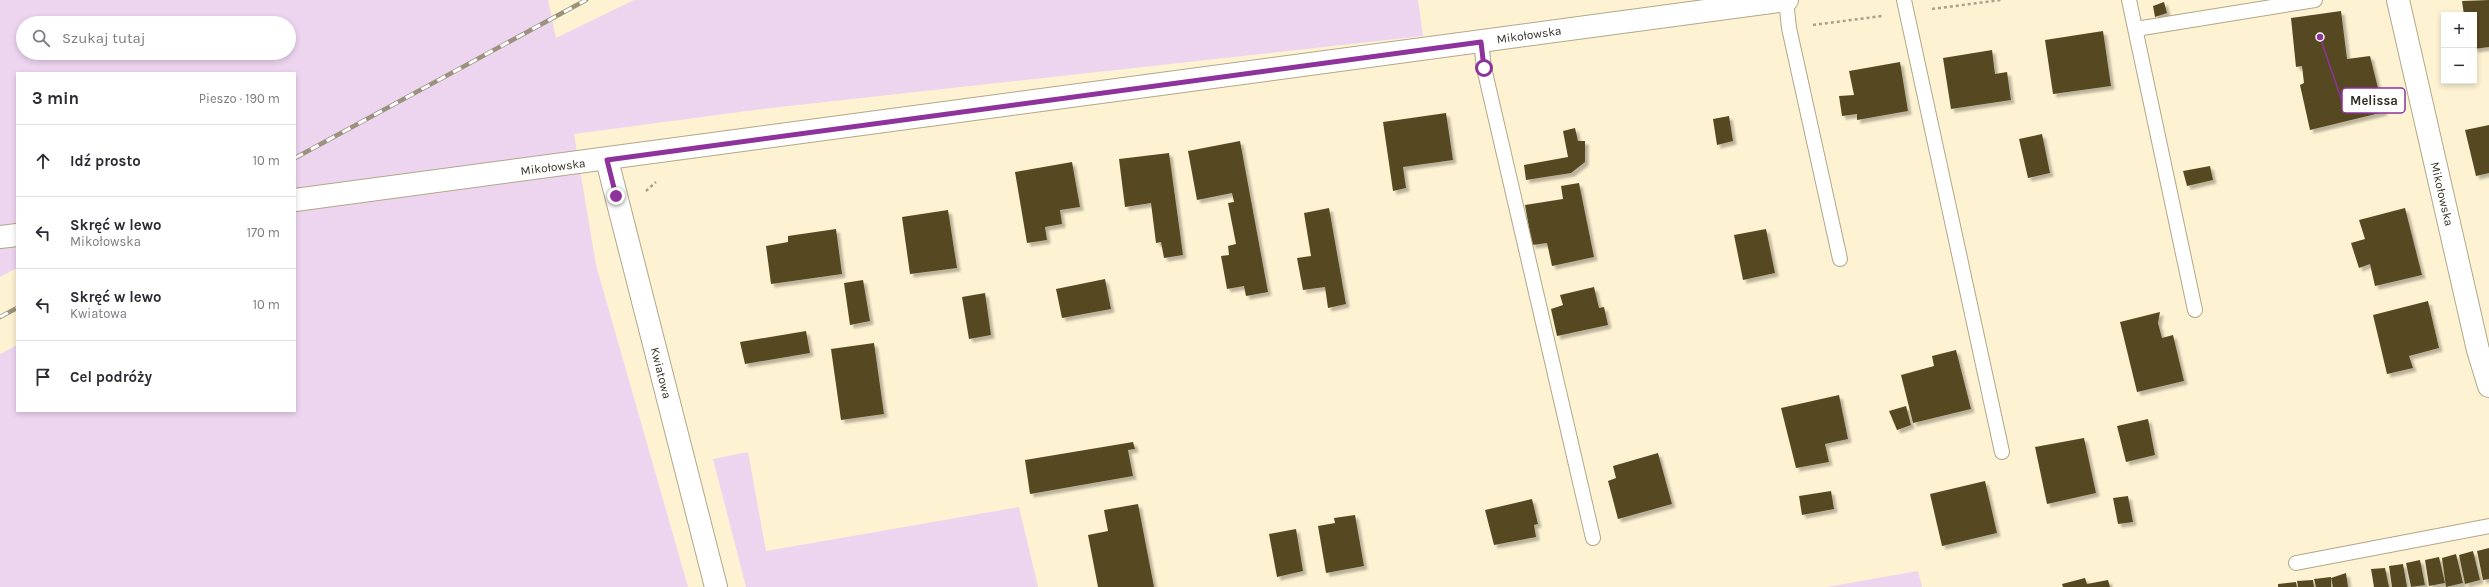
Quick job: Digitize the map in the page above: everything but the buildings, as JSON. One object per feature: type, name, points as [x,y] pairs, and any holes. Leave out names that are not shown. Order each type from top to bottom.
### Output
[{"type":"main road","name":"Mikołowska","points":[[296,200],[607,160],[1786,0]]},
{"type":"main road","name":"Mikołowska","points":[[2398,0],[2483,349],[2489,386]]},
{"type":"main road","name":"Kwiatowa","points":[[607,160],[716,587]]},
{"type":"main road","points":[[0,237],[16,235]]},
{"type":"lane","points":[[1786,0],[1789,28],[1840,259]]},
{"type":"lane","points":[[2129,0],[2195,310]]},
{"type":"lane","points":[[2136,29],[2315,0]]},
{"type":"lane","points":[[1905,6],[2002,452]]},
{"type":"lane","points":[[1481,42],[1484,68],[1593,538]]},
{"type":"lane","points":[[2296,562],[2489,526]]},
{"type":"path","points":[[1789,28],[1905,6],[2001,0]]},
{"type":"path","points":[[644,197],[646,191],[662,179]]},
{"type":"shaded area","points":[[0,0],[548,0],[556,38],[634,0],[1418,0],[1423,36],[762,109],[574,134],[596,265],[688,587],[0,587],[0,354],[16,346],[16,412],[296,412],[296,72],[16,72],[16,269],[0,277]]},
{"type":"shaded area","points":[[748,452],[766,551],[1019,507],[1038,587],[746,587],[713,459]]},
{"type":"shaded area","points":[[1918,571],[1922,587],[1827,587]]},
{"type":"railway","points":[[296,157],[586,0]]},
{"type":"railway","points":[[0,317],[16,309]]},
{"type":"place","name":"Melissa","points":[[2320,37]]},
{"type":"route","points":[[616,196],[607,160],[1481,42],[1484,68]]}]
